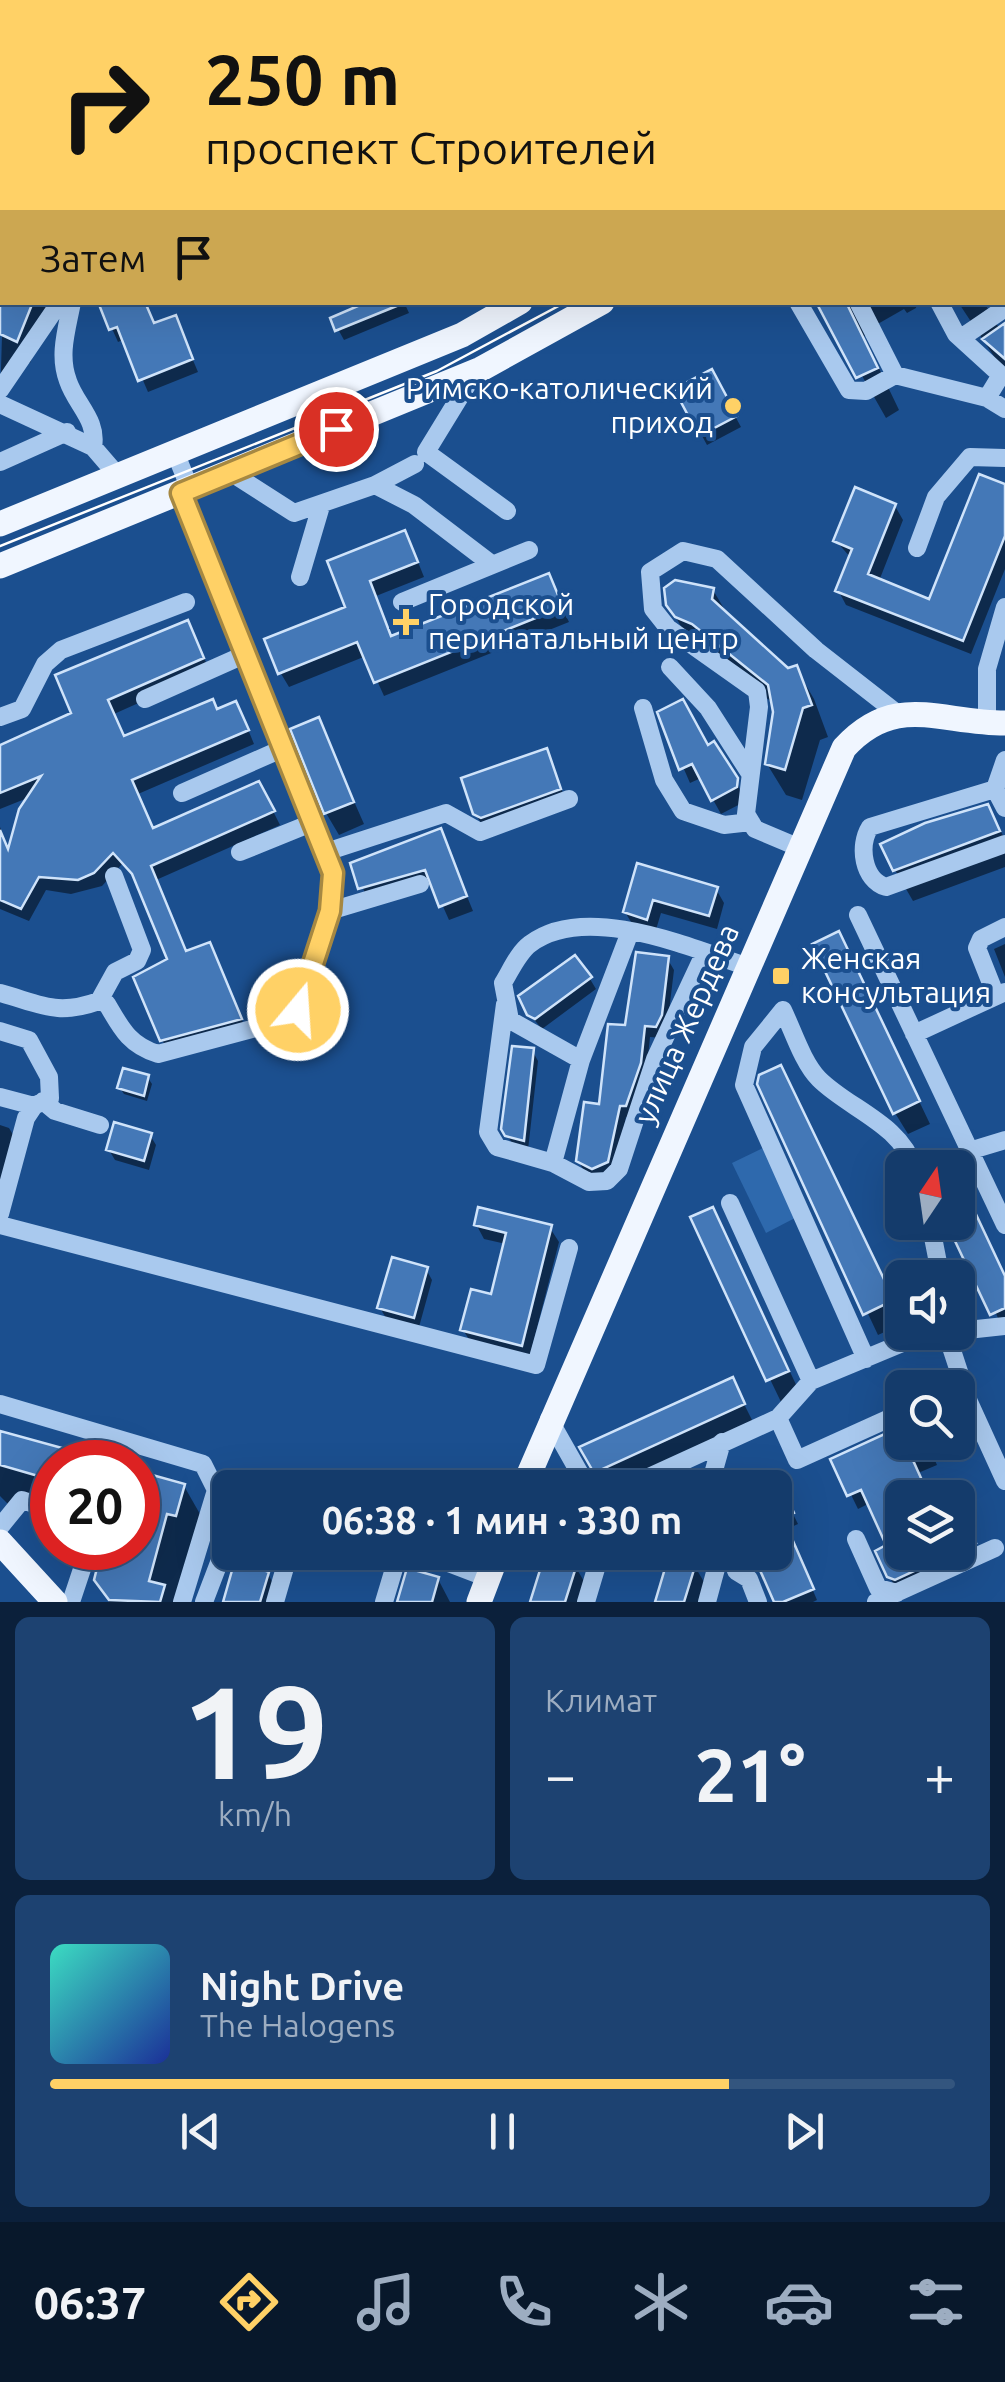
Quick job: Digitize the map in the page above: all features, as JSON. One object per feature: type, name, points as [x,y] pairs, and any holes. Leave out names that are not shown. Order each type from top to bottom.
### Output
[{"type":"main road","points":[[0,566],[475,372],[597,305]]},
{"type":"main road","points":[[0,524],[462,335],[504,306]]},
{"type":"main road","points":[[898,714],[996,723]]},
{"type":"main road","name":"улица Жердева","points":[[530,1470],[844,748],[875,719],[898,714]]},
{"type":"main road","points":[[0,1542],[55,1601]]},
{"type":"street","points":[[0,390],[58,305]]},
{"type":"street","points":[[72,305],[63,356],[68,382],[95,432],[94,446]]},
{"type":"street","points":[[800,305],[849,390],[866,391],[894,375],[987,398],[1005,409]]},
{"type":"street","points":[[859,305],[894,375]]},
{"type":"street","points":[[941,305],[962,338],[1001,375],[987,398]]},
{"type":"street","points":[[962,338],[1003,305]]},
{"type":"street","points":[[475,372],[426,452],[507,511]]},
{"type":"street","points":[[0,404],[94,446],[118,476]]},
{"type":"street","points":[[0,462],[67,432]]},
{"type":"street","points":[[99,1001],[107,1004],[132,1041],[158,1054],[290,1019],[298,1010],[330,911],[333,873],[326,852],[246,654],[185,491],[175,452]]},
{"type":"street","points":[[917,548],[936,497],[970,457],[1005,458]]},
{"type":"street","points":[[230,472],[294,514],[322,506],[415,464]]},
{"type":"street","points":[[375,484],[414,505],[490,563]]},
{"type":"street","points":[[300,577],[322,506]]},
{"type":"street","points":[[402,602],[529,550]]},
{"type":"street","points":[[800,848],[756,829],[746,814],[760,707],[757,690],[668,628],[653,609],[650,572],[683,551],[718,559],[816,650],[898,714]]},
{"type":"street","points":[[0,717],[22,709],[45,664],[62,650],[186,602]]},
{"type":"street","points":[[996,723],[987,669],[1005,606]]},
{"type":"street","points":[[145,699],[246,654]]},
{"type":"street","points":[[670,667],[708,708],[749,772]]},
{"type":"street","points":[[642,708],[664,780],[683,811],[724,824],[751,822]]},
{"type":"street","points":[[182,793],[284,748]]},
{"type":"street","points":[[994,789],[1005,760]]},
{"type":"street","points":[[994,789],[1005,808]]},
{"type":"street","points":[[994,789],[870,827],[863,845],[868,874],[875,884],[886,887],[1005,844]]},
{"type":"street","points":[[326,852],[446,813],[480,832],[569,799]]},
{"type":"street","points":[[240,852],[314,822]]},
{"type":"street","points":[[0,993],[61,1010],[74,1011],[99,1001],[115,972],[137,961],[142,950],[114,876]]},
{"type":"street","points":[[330,911],[420,884]]},
{"type":"street","points":[[858,916],[970,1150]]},
{"type":"street","points":[[581,1060],[510,1020],[503,983],[530,944],[578,924],[630,932],[748,966]]},
{"type":"street","points":[[914,1034],[1001,994],[977,948],[981,938],[1005,927]]},
{"type":"street","points":[[553,1163],[581,1060],[630,932]]},
{"type":"street","points":[[505,1004],[488,1132],[497,1146],[553,1163],[589,1182],[607,1180],[619,1170],[655,1059],[706,952]]},
{"type":"street","points":[[866,1358],[744,1086],[752,1047],[783,1010],[817,1077],[890,1132],[907,1150]]},
{"type":"street","points":[[0,1032],[29,1040],[49,1077],[50,1098],[38,1104],[26,1118],[0,1214]]},
{"type":"street","points":[[0,1097],[38,1104],[100,1124]]},
{"type":"street","points":[[973,1150],[1005,1140]]},
{"type":"street","points":[[975,1162],[1005,1225]]},
{"type":"street","points":[[730,1203],[812,1381]]},
{"type":"street","points":[[0,1225],[536,1365],[569,1248]]},
{"type":"street","points":[[975,1329],[1005,1326]]},
{"type":"street","points":[[663,1470],[778,1418],[812,1381],[885,1350]]},
{"type":"street","points":[[952,1350],[969,1402],[1005,1481]]},
{"type":"street","points":[[0,1404],[203,1464],[216,1490],[182,1602]]},
{"type":"street","points":[[778,1418],[797,1460],[885,1420]]},
{"type":"street","points":[[550,1419],[578,1470]]},
{"type":"street","points":[[713,1470],[722,1442]]},
{"type":"street","points":[[0,1527],[22,1500],[30,1503]]},
{"type":"street","points":[[856,1539],[878,1588],[899,1597]]},
{"type":"street","points":[[876,1602],[899,1597],[995,1548]]},
{"type":"street","points":[[55,1601],[75,1570]]},
{"type":"street","points":[[204,1602],[215,1570]]},
{"type":"street","points":[[275,1602],[284,1570]]},
{"type":"street","points":[[384,1602],[394,1570]]},
{"type":"street","points":[[450,1570],[484,1590]]},
{"type":"street","points":[[586,1602],[596,1570]]},
{"type":"street","points":[[707,1602],[716,1570]]},
{"type":"street","points":[[736,1571],[749,1580],[758,1602]]},
{"type":"shaded area","points":[[763,1148],[795,1218],[766,1233],[732,1163]]},
{"type":"building","points":[[0,305],[32,305],[17,342],[0,334]]},
{"type":"building","points":[[99,305],[146,305],[154,323],[176,315],[193,359],[138,381],[117,327],[109,330]]},
{"type":"building","points":[[360,305],[399,305],[335,331],[330,318]]},
{"type":"building","points":[[818,305],[847,305],[878,368],[856,378]]},
{"type":"building","points":[[1005,323],[1005,359],[982,339]]},
{"type":"building","points":[[712,369],[737,416],[699,436],[674,389]]},
{"type":"building","points":[[979,474],[1005,484],[1005,536],[963,641],[835,591],[852,549],[833,541],[855,487],[896,504],[868,574],[929,599]]},
{"type":"building","points":[[405,530],[418,562],[370,581],[391,636],[549,573],[563,607],[374,683],[357,642],[278,674],[264,639],[345,607],[327,561]]},
{"type":"building","points":[[675,580],[714,588],[712,599],[788,668],[797,665],[812,705],[803,708],[785,770],[765,764],[773,712],[768,685],[692,624],[675,617],[666,605],[664,588]]},
{"type":"building","points":[[188,620],[204,658],[108,700],[124,736],[213,699],[217,709],[236,701],[249,730],[132,780],[153,828],[259,781],[275,811],[151,866],[186,951],[210,942],[242,1019],[160,1041],[133,977],[167,959],[132,874],[113,853],[94,873],[78,880],[39,877],[21,909],[0,900],[0,830],[8,849],[19,809],[41,776],[0,793],[0,745],[71,713],[55,675]]},
{"type":"building","points":[[683,699],[708,745],[714,741],[738,778],[737,787],[711,801],[692,764],[679,770],[657,712]]},
{"type":"building","points":[[319,717],[354,802],[324,814],[290,729]]},
{"type":"building","points":[[547,748],[561,789],[481,818],[473,814],[461,778]]},
{"type":"building","points":[[988,804],[1000,831],[893,871],[880,844],[925,823]]},
{"type":"building","points":[[441,828],[467,896],[439,907],[425,870],[358,889],[350,863]]},
{"type":"building","points":[[637,863],[718,887],[709,916],[653,900],[647,920],[623,912]]},
{"type":"building","points":[[839,931],[920,1101],[893,1114],[812,944]]},
{"type":"building","points":[[636,952],[669,956],[662,1015],[656,1027],[645,1026],[641,1063],[626,1106],[620,1106],[608,1162],[592,1169],[576,1161],[584,1102],[599,1104],[608,1024],[625,1025]]},
{"type":"building","points":[[575,955],[592,977],[535,1019],[527,1015],[518,996]]},
{"type":"building","points":[[512,1046],[534,1048],[524,1141],[505,1136],[501,1129]]},
{"type":"building","points":[[781,1065],[885,1281],[885,1304],[863,1315],[757,1084],[759,1075]]},
{"type":"building","points":[[123,1068],[149,1075],[144,1096],[117,1088]]},
{"type":"building","points":[[114,1122],[152,1133],[144,1161],[106,1150]]},
{"type":"building","points":[[478,1207],[552,1225],[522,1346],[460,1330],[471,1289],[491,1294],[506,1233],[474,1225]]},
{"type":"building","points":[[713,1207],[789,1371],[766,1381],[690,1217]]},
{"type":"building","points":[[975,1212],[1005,1276],[1005,1308],[990,1315],[975,1283],[975,1260],[964,1260],[955,1240],[975,1240]]},
{"type":"building","points":[[392,1257],[428,1267],[414,1318],[377,1308]]},
{"type":"building","points":[[733,1377],[745,1404],[601,1470],[592,1470],[579,1447]]},
{"type":"building","points":[[0,1431],[33,1440],[30,1474],[0,1465]]},
{"type":"building","points":[[885,1434],[885,1460],[913,1460],[922,1480],[885,1480],[885,1543],[861,1490],[847,1496],[830,1459]]},
{"type":"building","points":[[160,1477],[185,1484],[176,1516],[167,1514],[160,1540]]},
{"type":"building","points":[[792,1539],[814,1589],[774,1602],[760,1570],[792,1570]]},
{"type":"building","points":[[885,1546],[885,1570],[916,1570],[895,1580],[887,1577],[875,1551]]},
{"type":"building","points":[[96,1570],[152,1570],[149,1581],[165,1585],[160,1602],[109,1600],[94,1580]]},
{"type":"building","points":[[232,1570],[269,1572],[260,1602],[223,1602]]},
{"type":"building","points":[[406,1570],[439,1577],[432,1602],[397,1602]]},
{"type":"building","points":[[540,1570],[575,1570],[565,1602],[530,1602]]},
{"type":"building","points":[[665,1570],[694,1570],[684,1602],[655,1602]]},
{"type":"tram line","points":[[0,546],[437,371],[560,305]]},
{"type":"place","name":"Римско-католический приход","points":[[733,406]]},
{"type":"place","name":"Городской перинатальный центр","points":[[406,622]]},
{"type":"place","name":"Женская консультация","points":[[781,976]]},
{"type":"route","points":[[298,1010],[330,911],[333,873],[181,493],[336,429]]}]
